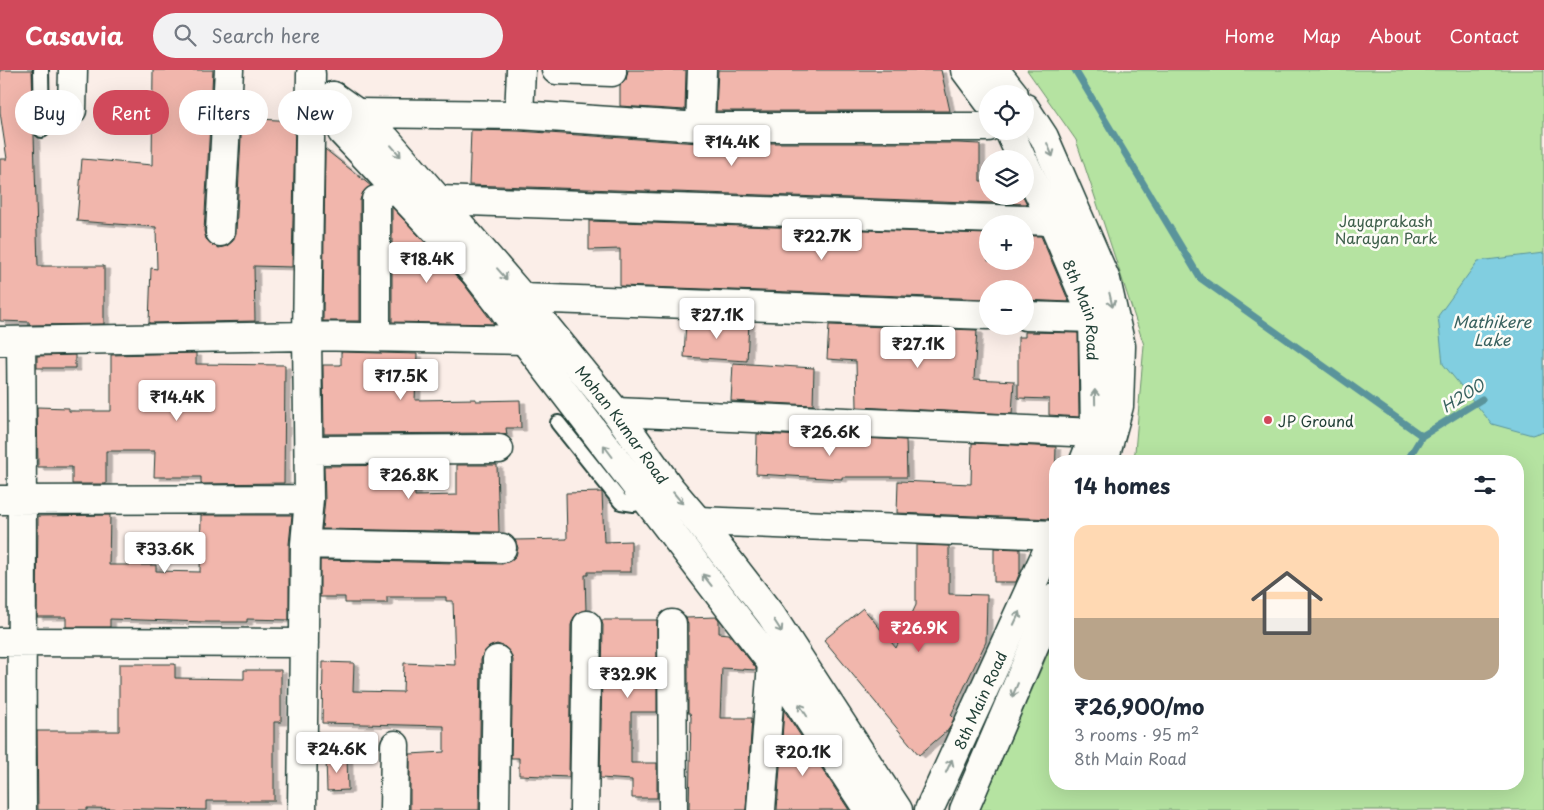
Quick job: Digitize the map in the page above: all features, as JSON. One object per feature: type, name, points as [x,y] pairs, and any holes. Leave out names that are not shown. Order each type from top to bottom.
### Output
[{"type":"street","points":[[72,90],[73,70]]},
{"type":"street","points":[[220,232],[229,70]]},
{"type":"street","points":[[520,115],[521,70]]},
{"type":"street","points":[[556,70],[612,72],[612,70]]},
{"type":"street","points":[[700,127],[702,70]]},
{"type":"street","points":[[965,70],[979,88]]},
{"type":"street","points":[[995,70],[1007,85]]},
{"type":"street","points":[[302,810],[305,544],[308,499],[309,72]]},
{"type":"street","name":"Mohan Kumar Road","points":[[309,72],[327,90]]},
{"type":"street","points":[[352,122],[520,115],[700,127],[979,127]]},
{"type":"street","points":[[1034,122],[1044,137],[1106,280],[1121,346],[1119,406],[1106,455]]},
{"type":"street","name":"Mohan Kumar Road","points":[[352,123],[387,140],[431,209],[523,298],[616,412],[670,488],[771,615],[898,810]]},
{"type":"street","name":"8th Main Road","points":[[1034,183],[1093,318],[1095,433],[1086,455]]},
{"type":"street","points":[[376,200],[376,337]]},
{"type":"street","points":[[431,209],[1052,221]]},
{"type":"street","points":[[431,209],[524,340],[772,663],[868,810]]},
{"type":"street","points":[[523,298],[979,315]]},
{"type":"street","points":[[1034,316],[1093,318]]},
{"type":"street","points":[[22,810],[10,643],[12,500],[11,341],[307,336],[524,340]]},
{"type":"street","points":[[616,412],[1095,433]]},
{"type":"street","points":[[308,450],[498,449]]},
{"type":"street","points":[[12,500],[308,499]]},
{"type":"street","points":[[698,521],[1049,535]]},
{"type":"street","points":[[305,544],[502,548]]},
{"type":"street","name":"8th Main Road","points":[[929,810],[1049,548]]},
{"type":"street","points":[[964,810],[1049,611]]},
{"type":"street","points":[[672,624],[673,810]]},
{"type":"street","points":[[584,810],[587,626]]},
{"type":"street","points":[[10,643],[304,643]]},
{"type":"street","points":[[495,810],[497,660]]},
{"type":"street","points":[[761,810],[772,663]]},
{"type":"street","points":[[394,810],[395,746]]},
{"type":"lane","points":[[41,70],[41,90]]},
{"type":"lane","points":[[558,423],[621,502],[634,504],[644,498]]},
{"type":"green space","name":"Jayaprakash Narayan Park","points":[[1027,70],[1544,70],[1544,810],[980,810],[1049,651],[1049,790],[1524,790],[1524,455],[1134,455],[1144,345],[1076,140]]},
{"type":"water","name":"Mathikere Lake","points":[[1544,253],[1544,431],[1532,435],[1492,424],[1443,364],[1438,316],[1478,261]]},
{"type":"building","points":[[0,70],[32,70],[33,90],[15,90],[15,135],[34,135],[38,266],[104,266],[104,324],[29,325],[29,322],[0,321],[0,159],[7,159],[0,112]]},
{"type":"building","points":[[153,70],[213,70],[212,90],[179,90],[179,135],[209,135],[204,231],[206,239],[212,245],[219,248],[227,246],[233,241],[236,233],[241,135],[268,135],[268,119],[278,120],[278,135],[295,135],[292,267],[254,266],[255,321],[149,323],[151,268],[157,269],[156,227],[77,221],[82,159],[152,165],[152,135],[169,135],[169,90],[153,90]]},
{"type":"building","points":[[628,70],[686,70],[685,110],[620,106],[620,85],[626,80]]},
{"type":"building","points":[[718,70],[941,70],[950,111],[716,111]]},
{"type":"building","points":[[471,130],[518,131],[699,143],[980,144],[979,202],[469,185]]},
{"type":"building","points":[[325,149],[371,186],[363,192],[360,200],[360,321],[323,321]]},
{"type":"building","points":[[392,207],[463,283],[494,324],[392,322]]},
{"type":"building","points":[[589,221],[979,234],[979,270],[1034,270],[1034,236],[1041,236],[1069,302],[1034,300],[1034,280],[979,280],[979,299],[620,286],[620,249],[589,250]]},
{"type":"building","points":[[686,320],[749,322],[747,361],[684,357]]},
{"type":"building","points":[[829,325],[977,330],[974,379],[1014,381],[1012,414],[857,407],[856,361],[827,359]]},
{"type":"building","points":[[1034,332],[1078,333],[1079,417],[1049,415],[1049,399],[1018,398],[1018,337],[1025,337],[1025,335],[1034,335]]},
{"type":"building","points":[[341,352],[417,354],[415,400],[520,400],[521,428],[506,428],[507,435],[499,433],[324,434],[323,365],[341,365]]},
{"type":"building","points":[[196,353],[196,364],[285,365],[284,483],[201,484],[201,477],[154,477],[155,451],[106,451],[106,484],[72,484],[72,467],[38,467],[37,407],[69,408],[69,411],[111,411],[111,355]]},
{"type":"building","points":[[75,355],[75,368],[37,368],[37,356]]},
{"type":"building","points":[[733,363],[814,368],[813,405],[731,401]]},
{"type":"building","points":[[757,434],[906,440],[907,477],[842,477],[842,479],[756,474]]},
{"type":"building","points":[[972,443],[1056,447],[1056,455],[1049,455],[1049,519],[897,513],[898,481],[971,484]]},
{"type":"building","points":[[414,465],[415,496],[457,495],[457,465],[497,465],[499,532],[322,529],[325,499],[324,466]]},
{"type":"building","points":[[602,492],[604,542],[631,541],[631,572],[588,572],[588,575],[585,575],[586,610],[579,612],[574,617],[571,625],[569,777],[519,775],[519,758],[511,758],[513,660],[510,652],[505,647],[497,644],[489,647],[484,652],[481,660],[479,810],[410,810],[410,754],[444,752],[444,726],[322,723],[323,662],[354,663],[353,691],[403,692],[404,663],[455,665],[453,601],[446,601],[446,597],[387,597],[387,603],[345,603],[345,597],[320,597],[320,560],[502,564],[516,556],[518,548],[515,540],[567,539],[566,493]]},
{"type":"building","points":[[110,515],[109,565],[156,565],[156,571],[200,572],[201,515],[292,515],[289,544],[289,620],[247,619],[247,622],[205,622],[110,619],[110,627],[66,627],[66,617],[37,617],[38,516]]},
{"type":"building","points":[[916,545],[949,546],[949,594],[987,595],[986,642],[951,715],[954,718],[949,729],[919,755],[824,640],[863,608],[896,648],[916,605]]},
{"type":"building","points":[[994,548],[1020,549],[1020,572],[1016,582],[994,582]]},
{"type":"building","points":[[717,617],[719,620],[719,633],[729,634],[756,668],[756,670],[722,668],[720,718],[752,718],[746,810],[689,810],[691,717],[690,713],[688,713],[688,624],[686,618]]},
{"type":"building","points":[[601,620],[657,620],[657,712],[631,712],[631,763],[657,763],[657,798],[632,798],[632,780],[600,778],[603,625]]},
{"type":"building","points":[[119,664],[175,664],[175,678],[244,679],[244,670],[281,670],[281,722],[274,722],[274,801],[206,801],[206,810],[87,808],[87,810],[38,810],[37,731],[119,731]]},
{"type":"building","points":[[784,710],[849,810],[777,810]]},
{"type":"building","points":[[347,757],[348,790],[327,791],[326,759]]},
{"type":"waterway","points":[[1075,70],[1200,278],[1422,436]]},
{"type":"waterway","name":"H200","points":[[1411,455],[1422,436],[1482,399]]},
{"type":"place","name":"JP Ground","points":[[1268,420]]}]
